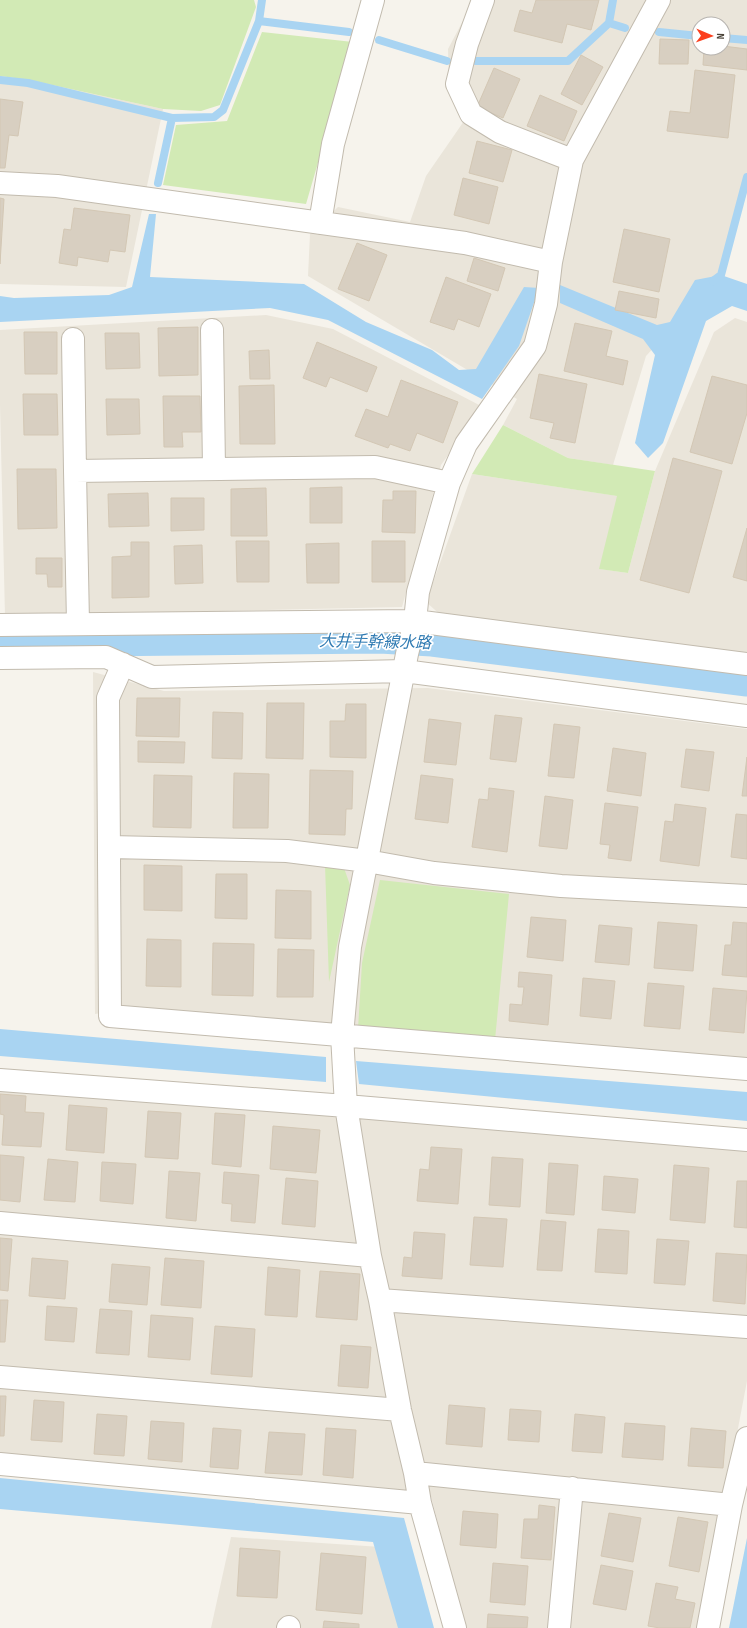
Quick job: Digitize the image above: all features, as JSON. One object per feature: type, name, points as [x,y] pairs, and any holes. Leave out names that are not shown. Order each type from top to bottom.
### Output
[{"type":"street","points":[[320,223],[333,144],[374,0]]},
{"type":"street","points":[[483,0],[467,44],[457,84],[471,114],[500,132],[572,160]]},
{"type":"street","points":[[455,1628],[420,1503],[415,1473],[400,1410],[380,1300],[370,1256],[346,1106],[342,1035],[350,947],[405,662],[415,622],[418,592],[449,483],[466,444],[535,346],[546,304],[551,262],[572,160],[659,0]]},
{"type":"street","points":[[0,183],[58,186],[465,243],[551,262]]},
{"type":"street","points":[[212,330],[214,469]]},
{"type":"street","points":[[73,339],[78,623]]},
{"type":"street","points":[[75,471],[375,467],[449,483]]},
{"type":"street","points":[[0,625],[78,623],[415,622],[747,664]]},
{"type":"street","points":[[0,658],[106,656],[152,677],[405,662],[747,716]]},
{"type":"street","points":[[122,664],[108,698],[110,1016],[747,1069]]},
{"type":"street","points":[[110,847],[287,851],[367,861],[434,873],[561,886],[747,896]]},
{"type":"street","points":[[0,1080],[346,1106],[747,1140]]},
{"type":"street","points":[[0,1223],[370,1256]]},
{"type":"street","points":[[380,1300],[747,1327]]},
{"type":"street","points":[[0,1377],[400,1410]]},
{"type":"street","points":[[708,1628],[731,1505],[746,1438]]},
{"type":"street","points":[[0,1464],[420,1503]]},
{"type":"street","points":[[415,1473],[731,1505]]},
{"type":"street","points":[[559,1628],[572,1488]]},
{"type":"shaded area","points":[[474,0],[747,0],[747,192],[721,275],[646,356],[613,465],[568,458],[503,425],[517,399],[308,276],[310,234],[338,207],[410,222],[426,176],[464,121],[449,85],[448,49]]},
{"type":"shaded area","points":[[0,76],[29,80],[163,109],[126,287],[0,284]]},
{"type":"shaded area","points":[[266,315],[333,329],[483,407],[441,465],[402,607],[5,616],[0,405],[0,330]]},
{"type":"shaded area","points":[[735,318],[747,322],[747,655],[443,617],[426,602],[472,474],[618,496],[600,569],[628,573],[655,471],[714,332]]},
{"type":"shaded area","points":[[93,672],[164,691],[428,688],[747,729],[747,1062],[128,1009],[95,1014]]},
{"type":"shaded area","points":[[0,1087],[747,1151],[747,1381],[700,1628],[466,1628],[430,1493],[0,1455]]},
{"type":"shaded area","points":[[231,1537],[381,1547],[413,1628],[211,1628]]},
{"type":"green space","points":[[0,0],[254,0],[256,7],[220,105],[201,111],[163,109],[29,80],[0,76]]},
{"type":"green space","points":[[262,32],[353,42],[306,204],[163,185],[176,125],[227,121]]},
{"type":"green space","points":[[503,425],[568,458],[655,471],[628,573],[599,569],[617,496],[472,474]]},
{"type":"green space","points":[[325,865],[344,868],[350,885],[329,982]]},
{"type":"green space","points":[[380,880],[509,894],[495,1040],[358,1029],[362,963]]},
{"type":"water","points":[[149,214],[156,214],[150,277],[304,284],[366,322],[432,350],[459,370],[476,369],[524,287],[539,288],[519,346],[482,399],[328,320],[270,308],[0,322],[0,296],[14,298],[109,295],[132,287]]},
{"type":"water","points":[[721,275],[747,284],[747,311],[732,306],[706,321],[663,443],[648,458],[635,443],[655,355],[643,339],[560,303],[560,285],[657,325],[670,322],[695,280]]},
{"type":"water","points":[[0,1029],[326,1057],[326,1082],[0,1056]]},
{"type":"water","points":[[356,1061],[747,1092],[747,1121],[359,1084]]},
{"type":"water","points":[[0,1478],[404,1518],[434,1628],[398,1628],[373,1542],[0,1509]]},
{"type":"water","points":[[747,1538],[747,1628],[729,1628]]},
{"type":"building","points":[[536,0],[599,0],[591,30],[567,24],[562,43],[514,31],[520,10],[532,13]]},
{"type":"building","points":[[660,39],[689,40],[688,64],[659,64]]},
{"type":"building","points":[[731,47],[747,49],[747,70],[703,65],[704,56],[731,56]]},
{"type":"building","points":[[581,55],[603,67],[582,105],[561,94]]},
{"type":"building","points":[[494,68],[520,79],[503,118],[477,107]]},
{"type":"building","points":[[695,70],[735,75],[728,138],[667,131],[670,111],[690,113]]},
{"type":"building","points":[[540,95],[577,111],[564,141],[527,126]]},
{"type":"building","points":[[0,99],[23,102],[18,136],[9,135],[5,168],[0,168]]},
{"type":"building","points":[[477,141],[512,150],[503,182],[469,173]]},
{"type":"building","points":[[463,178],[498,187],[489,224],[454,215]]},
{"type":"building","points":[[0,198],[4,199],[0,264]]},
{"type":"building","points":[[74,208],[130,215],[125,252],[110,250],[108,262],[78,257],[77,266],[59,263],[64,229],[71,230]]},
{"type":"building","points":[[624,229],[670,239],[659,292],[613,282]]},
{"type":"building","points":[[357,243],[387,255],[369,301],[338,289]]},
{"type":"building","points":[[474,258],[505,268],[498,291],[467,281]]},
{"type":"building","points":[[446,277],[491,294],[479,327],[458,319],[454,330],[430,322]]},
{"type":"building","points":[[619,291],[659,299],[656,318],[615,310]]},
{"type":"building","points":[[575,323],[612,331],[606,356],[628,361],[623,385],[564,371]]},
{"type":"building","points":[[198,327],[198,375],[159,376],[158,328]]},
{"type":"building","points":[[24,332],[57,332],[57,374],[25,374]]},
{"type":"building","points":[[105,333],[139,333],[140,368],[106,369]]},
{"type":"building","points":[[317,342],[377,367],[367,392],[330,377],[326,387],[303,378]]},
{"type":"building","points":[[269,350],[270,379],[250,379],[249,351]]},
{"type":"building","points":[[539,374],[587,384],[575,443],[550,438],[554,423],[530,418]]},
{"type":"building","points":[[712,376],[747,385],[747,413],[732,464],[690,452]]},
{"type":"building","points":[[401,380],[458,402],[443,443],[417,433],[410,451],[390,444],[388,448],[355,436],[366,409],[388,417]]},
{"type":"building","points":[[274,385],[275,444],[240,444],[239,386]]},
{"type":"building","points":[[23,394],[57,394],[58,435],[24,435]]},
{"type":"building","points":[[163,396],[200,396],[201,432],[182,432],[183,447],[164,447]]},
{"type":"building","points":[[106,399],[139,399],[140,434],[107,435]]},
{"type":"building","points":[[673,458],[722,471],[689,593],[640,580]]},
{"type":"building","points":[[17,469],[56,469],[57,528],[18,529]]},
{"type":"building","points":[[342,487],[342,523],[310,523],[310,488]]},
{"type":"building","points":[[266,488],[267,536],[231,536],[231,489]]},
{"type":"building","points":[[393,491],[416,491],[415,533],[382,532],[383,500],[393,500]]},
{"type":"building","points":[[148,493],[149,526],[109,527],[108,494]]},
{"type":"building","points":[[171,498],[204,498],[204,530],[171,531]]},
{"type":"building","points":[[747,528],[747,581],[733,577]]},
{"type":"building","points":[[236,541],[269,541],[269,582],[237,582]]},
{"type":"building","points":[[372,541],[405,541],[405,582],[372,582]]},
{"type":"building","points":[[131,542],[149,542],[149,597],[112,598],[112,557],[131,556]]},
{"type":"building","points":[[339,543],[339,583],[307,583],[306,544]]},
{"type":"building","points":[[202,545],[203,583],[175,584],[174,546]]},
{"type":"building","points":[[36,558],[62,558],[62,587],[48,587],[47,574],[36,574]]},
{"type":"building","points":[[137,698],[180,698],[179,737],[136,736]]},
{"type":"building","points":[[267,703],[304,703],[303,759],[266,758]]},
{"type":"building","points":[[346,704],[366,704],[366,758],[330,757],[330,721],[345,721]]},
{"type":"building","points":[[213,712],[243,713],[242,759],[212,758]]},
{"type":"building","points":[[495,715],[522,718],[516,762],[490,759]]},
{"type":"building","points":[[429,719],[461,723],[456,765],[424,762]]},
{"type":"building","points":[[554,724],[580,727],[574,778],[548,776]]},
{"type":"building","points":[[138,741],[185,742],[184,763],[138,762]]},
{"type":"building","points":[[613,748],[646,753],[641,796],[607,791]]},
{"type":"building","points":[[686,749],[714,752],[709,791],[681,787]]},
{"type":"building","points":[[747,757],[747,796],[742,796]]},
{"type":"building","points":[[310,770],[353,771],[352,809],[346,809],[345,835],[309,834]]},
{"type":"building","points":[[234,773],[269,774],[268,828],[233,828]]},
{"type":"building","points":[[154,775],[192,776],[191,828],[153,827]]},
{"type":"building","points":[[421,775],[453,779],[448,823],[415,819]]},
{"type":"building","points":[[489,788],[514,791],[507,852],[472,847],[479,799],[488,800]]},
{"type":"building","points":[[545,796],[573,800],[567,849],[539,846]]},
{"type":"building","points":[[605,803],[638,807],[631,861],[608,858],[610,845],[600,844]]},
{"type":"building","points":[[675,804],[706,808],[699,866],[660,861],[665,821],[673,822]]},
{"type":"building","points":[[736,814],[747,815],[747,859],[731,857]]},
{"type":"building","points":[[144,865],[182,866],[182,911],[144,910]]},
{"type":"building","points":[[216,874],[247,874],[247,919],[215,918]]},
{"type":"building","points":[[276,890],[311,891],[311,939],[275,938]]},
{"type":"building","points":[[531,917],[566,920],[563,961],[527,957]]},
{"type":"building","points":[[658,922],[697,925],[693,971],[654,968]]},
{"type":"building","points":[[733,922],[747,923],[747,977],[722,975],[725,945],[731,945]]},
{"type":"building","points":[[599,925],[632,928],[629,965],[595,962]]},
{"type":"building","points":[[147,939],[181,940],[181,987],[146,986]]},
{"type":"building","points":[[213,943],[254,944],[253,996],[212,995]]},
{"type":"building","points":[[278,949],[314,950],[313,997],[277,997]]},
{"type":"building","points":[[519,972],[552,975],[548,1025],[509,1021],[510,1004],[522,1005],[524,987],[518,987]]},
{"type":"building","points":[[583,978],[615,981],[611,1019],[580,1016]]},
{"type":"building","points":[[648,983],[684,986],[680,1029],[644,1026]]},
{"type":"building","points":[[713,988],[747,991],[744,1033],[709,1030]]},
{"type":"building","points":[[0,1094],[26,1096],[25,1112],[44,1113],[41,1147],[2,1145],[4,1115],[0,1114]]},
{"type":"building","points":[[69,1105],[107,1108],[104,1153],[66,1150]]},
{"type":"building","points":[[148,1111],[181,1113],[178,1159],[145,1157]]},
{"type":"building","points":[[215,1113],[245,1115],[241,1167],[212,1164]]},
{"type":"building","points":[[273,1126],[320,1130],[316,1173],[270,1169]]},
{"type":"building","points":[[431,1147],[462,1149],[458,1204],[417,1201],[420,1169],[429,1170]]},
{"type":"building","points":[[0,1155],[24,1157],[20,1202],[0,1200]]},
{"type":"building","points":[[492,1157],[523,1159],[520,1207],[489,1205]]},
{"type":"building","points":[[48,1159],[78,1162],[75,1202],[44,1200]]},
{"type":"building","points":[[102,1162],[136,1164],[133,1204],[100,1201]]},
{"type":"building","points":[[549,1163],[578,1165],[574,1215],[546,1213]]},
{"type":"building","points":[[674,1165],[709,1168],[705,1223],[670,1220]]},
{"type":"building","points":[[169,1171],[200,1173],[196,1221],[166,1218]]},
{"type":"building","points":[[224,1172],[259,1175],[255,1223],[231,1221],[232,1204],[222,1203]]},
{"type":"building","points":[[604,1176],[638,1179],[635,1213],[602,1210]]},
{"type":"building","points":[[286,1178],[318,1181],[315,1227],[282,1224]]},
{"type":"building","points":[[737,1181],[747,1181],[747,1228],[734,1227]]},
{"type":"building","points":[[474,1217],[507,1219],[503,1267],[470,1265]]},
{"type":"building","points":[[541,1220],[566,1222],[562,1271],[537,1270]]},
{"type":"building","points":[[598,1229],[629,1231],[627,1274],[595,1272]]},
{"type":"building","points":[[414,1232],[445,1234],[442,1279],[402,1276],[404,1257],[412,1258]]},
{"type":"building","points":[[0,1238],[12,1239],[8,1291],[0,1290]]},
{"type":"building","points":[[657,1239],[689,1241],[685,1285],[654,1283]]},
{"type":"building","points":[[716,1253],[747,1255],[745,1304],[713,1301]]},
{"type":"building","points":[[32,1258],[68,1261],[65,1299],[29,1296]]},
{"type":"building","points":[[165,1258],[204,1261],[201,1308],[161,1305]]},
{"type":"building","points":[[112,1264],[150,1267],[147,1305],[109,1302]]},
{"type":"building","points":[[268,1267],[300,1270],[297,1317],[265,1315]]},
{"type":"building","points":[[320,1271],[360,1274],[357,1320],[316,1317]]},
{"type":"building","points":[[0,1300],[8,1300],[5,1342],[0,1342]]},
{"type":"building","points":[[47,1306],[77,1308],[74,1342],[45,1340]]},
{"type":"building","points":[[100,1309],[132,1311],[129,1355],[96,1353]]},
{"type":"building","points":[[151,1315],[193,1318],[190,1360],[148,1357]]},
{"type":"building","points":[[215,1326],[255,1329],[252,1377],[211,1374]]},
{"type":"building","points":[[341,1345],[371,1347],[368,1388],[338,1386]]},
{"type":"building","points":[[0,1396],[6,1396],[4,1436],[0,1436]]},
{"type":"building","points":[[34,1400],[64,1402],[62,1442],[31,1440]]},
{"type":"building","points":[[449,1405],[485,1408],[482,1447],[446,1444]]},
{"type":"building","points":[[510,1409],[541,1411],[539,1442],[508,1440]]},
{"type":"building","points":[[97,1414],[127,1416],[124,1456],[94,1454]]},
{"type":"building","points":[[575,1414],[605,1417],[602,1453],[572,1451]]},
{"type":"building","points":[[151,1421],[184,1423],[182,1462],[148,1459]]},
{"type":"building","points":[[625,1423],[665,1426],[663,1460],[622,1457]]},
{"type":"building","points":[[213,1428],[241,1430],[238,1469],[210,1467]]},
{"type":"building","points":[[326,1428],[356,1430],[353,1478],[323,1475]]},
{"type":"building","points":[[691,1428],[726,1431],[723,1468],[688,1466]]},
{"type":"building","points":[[269,1432],[305,1434],[302,1475],[265,1473]]},
{"type":"building","points":[[539,1505],[555,1507],[551,1560],[521,1558],[524,1519],[538,1519]]},
{"type":"building","points":[[463,1511],[498,1514],[496,1548],[460,1545]]},
{"type":"building","points":[[609,1513],[641,1518],[633,1562],[601,1556]]},
{"type":"building","points":[[678,1517],[708,1522],[699,1572],[669,1566]]},
{"type":"building","points":[[240,1548],[280,1551],[277,1598],[237,1596]]},
{"type":"building","points":[[321,1553],[366,1557],[362,1614],[316,1610]]},
{"type":"building","points":[[493,1563],[528,1566],[525,1605],[490,1602]]},
{"type":"building","points":[[601,1565],[633,1571],[626,1610],[593,1604]]},
{"type":"building","points":[[656,1583],[678,1587],[675,1599],[695,1603],[690,1628],[660,1628],[648,1626]]},
{"type":"building","points":[[488,1614],[528,1617],[527,1628],[487,1628]]},
{"type":"building","points":[[324,1621],[359,1624],[359,1628],[323,1628]]},
{"type":"waterway","points":[[259,21],[262,0]]},
{"type":"waterway","points":[[609,23],[613,0]]},
{"type":"waterway","points":[[0,80],[28,83],[172,118],[214,117],[223,110],[259,21],[349,32]]},
{"type":"waterway","points":[[476,61],[568,61],[609,23],[625,28]]},
{"type":"waterway","points":[[659,32],[691,35]]},
{"type":"waterway","points":[[731,39],[747,40]]},
{"type":"waterway","points":[[379,40],[447,61]]},
{"type":"waterway","points":[[158,183],[172,118]]},
{"type":"waterway","points":[[713,281],[721,275],[747,177]]},
{"type":"waterway","name":"大井手幹線水路","points":[[0,643],[380,639],[432,642],[747,682]]}]
